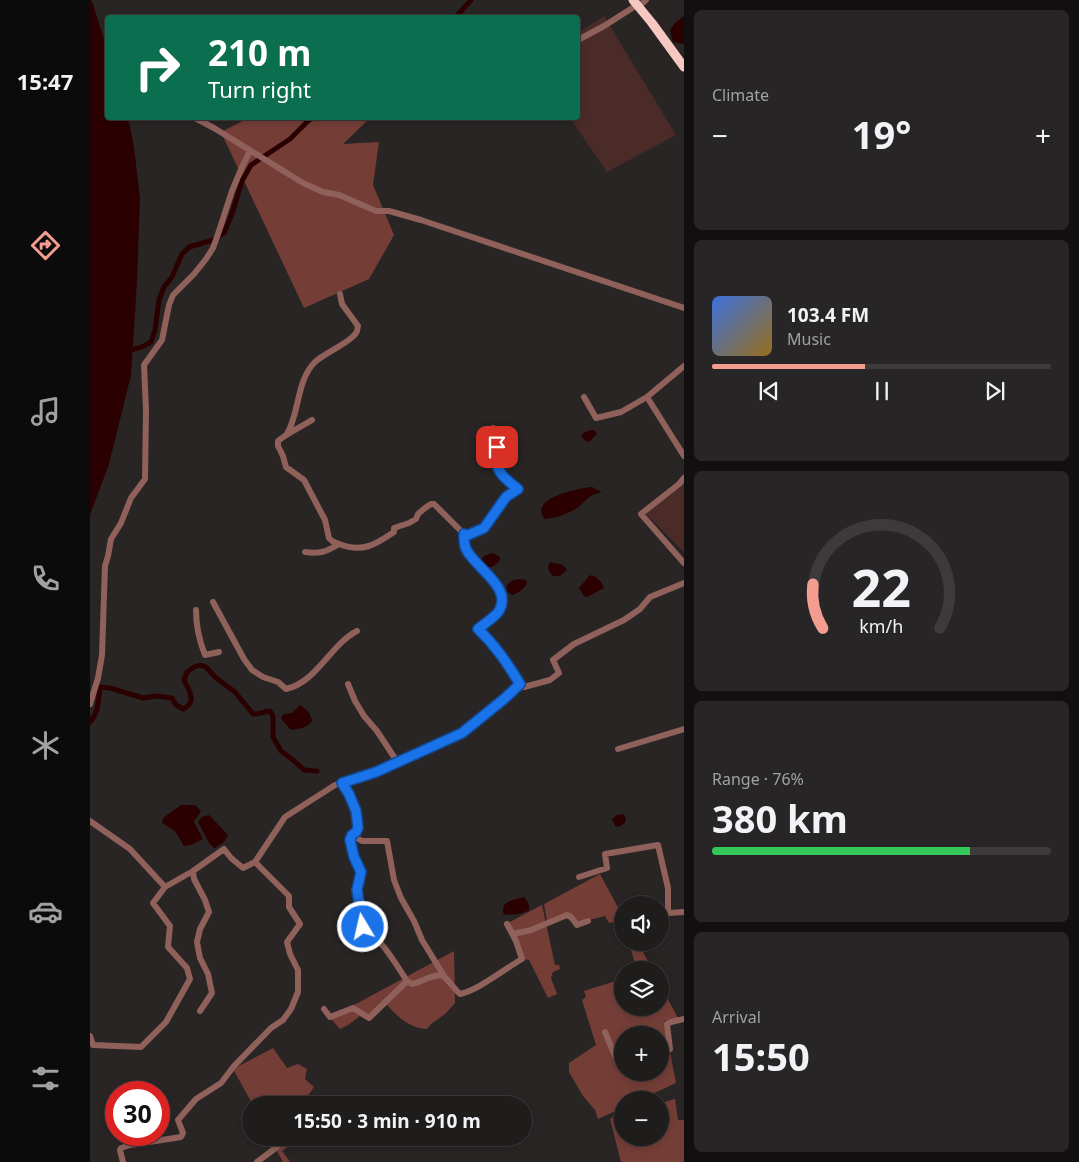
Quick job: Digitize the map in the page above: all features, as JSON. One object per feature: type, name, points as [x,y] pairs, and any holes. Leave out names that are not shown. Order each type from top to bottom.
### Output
[{"type":"highway","points":[[636,4],[684,67]]},
{"type":"street","points":[[580,39],[604,26],[636,4],[646,0]]},
{"type":"street","points":[[198,120],[302,183],[323,192],[339,195],[376,211],[388,211],[421,220],[684,308]]},
{"type":"street","points":[[90,704],[98,678],[102,654],[105,566],[111,538],[121,522],[131,498],[145,479],[146,410],[144,365],[162,340],[169,305],[173,295],[194,274],[212,248],[232,191],[250,151]]},
{"type":"street","points":[[287,434],[294,419],[301,388],[309,369],[316,361],[348,341],[356,333],[358,326],[342,304],[340,294]]},
{"type":"street","points":[[584,397],[596,418],[620,412],[647,397],[684,366]]},
{"type":"street","points":[[647,397],[684,456]]},
{"type":"street","points":[[312,420],[287,434],[278,441],[278,446],[286,467],[304,480],[325,520],[329,538],[349,548],[377,544],[394,532],[394,528],[416,519],[418,514],[425,508],[434,504],[464,534],[465,548],[476,563],[494,581],[502,596],[498,613],[478,629],[505,659],[520,684],[524,686],[550,680],[559,672],[553,660],[574,644],[624,620],[640,609],[650,597],[684,583]]},
{"type":"street","points":[[464,534],[468,535],[484,528],[506,497],[518,489],[502,478],[498,469],[496,457],[497,439],[493,428]]},
{"type":"street","points":[[684,478],[641,514],[684,563]]},
{"type":"street","points":[[305,552],[318,553],[329,550],[339,544]]},
{"type":"street","points":[[213,602],[252,670],[263,677],[278,682],[286,689],[294,687],[305,680],[348,636],[357,631]]},
{"type":"street","points":[[196,610],[196,624],[205,655],[218,652]]},
{"type":"street","points":[[348,684],[364,716],[377,731],[398,763]]},
{"type":"street","points":[[90,1036],[93,1045],[141,1047],[166,1022],[190,979],[187,968],[168,947],[170,926],[153,903],[165,886],[193,871],[224,849],[243,868],[255,862],[285,817],[335,785],[398,763],[462,733],[520,684]]},
{"type":"street","points":[[618,749],[684,729]]},
{"type":"street","points":[[342,783],[356,811],[358,828],[350,840],[354,857],[361,872],[357,890],[363,927],[375,935],[407,981],[412,984],[434,976],[444,976]]},
{"type":"street","points":[[90,822],[130,849],[165,886]]},
{"type":"street","points":[[352,835],[362,841],[387,841],[394,880],[401,898],[422,940],[444,976],[460,994],[475,988],[522,959],[516,941],[507,924]]},
{"type":"street","points":[[579,878],[607,868],[605,854],[658,844],[668,888],[668,913],[684,912]]},
{"type":"street","points":[[123,1162],[121,1148],[181,1137],[183,1133],[178,1120],[196,1099],[221,1083],[234,1066],[271,1028],[283,1020],[296,1000],[298,970],[290,954],[287,942],[300,924],[289,907],[289,896],[255,862]]},
{"type":"street","points":[[193,871],[194,879],[209,912],[200,929],[197,942],[200,958],[208,974],[212,993],[200,1011]]},
{"type":"street","points":[[513,934],[531,930],[567,915],[577,925],[588,921]]},
{"type":"street","points":[[324,1009],[330,1017],[352,1008],[369,1018],[407,981]]},
{"type":"street","points":[[667,1026],[667,1024],[671,1022],[684,1019]]},
{"type":"street","points":[[605,1032],[614,1053]]},
{"type":"street","points":[[256,1162],[277,1147]]},
{"type":"shaded area","points":[[90,0],[92,1],[105,43],[105,120],[128,120],[134,147],[140,198],[131,375],[109,464],[90,515]]},
{"type":"shaded area","points":[[604,16],[676,135],[607,172],[571,120],[580,120],[580,32]]},
{"type":"shaded area","points":[[684,16],[684,44],[673,42],[670,30]]},
{"type":"shaded area","points":[[245,120],[368,120],[343,144],[379,142],[373,185],[394,235],[369,279],[304,308],[221,132]]},
{"type":"shaded area","points":[[594,430],[597,434],[589,442],[584,440],[581,435]]},
{"type":"shaded area","points":[[684,483],[684,552],[646,514]]},
{"type":"shaded area","points":[[592,487],[601,493],[590,496],[570,512],[558,517],[545,519],[541,512],[543,505],[549,500],[557,495]]},
{"type":"shaded area","points":[[493,553],[500,557],[499,562],[492,567],[485,568],[480,561],[484,556]]},
{"type":"shaded area","points":[[550,562],[563,565],[567,570],[560,576],[553,576],[548,569]]},
{"type":"shaded area","points":[[592,575],[601,582],[604,588],[587,597],[584,596],[579,588]]},
{"type":"shaded area","points":[[518,579],[526,580],[527,583],[525,587],[512,595],[507,591],[507,586],[511,581]]},
{"type":"shaded area","points":[[300,705],[311,716],[312,721],[305,727],[291,730],[281,717],[284,714],[292,713]]},
{"type":"shaded area","points":[[181,805],[195,805],[201,811],[194,822],[203,839],[191,845],[184,846],[175,831],[162,823],[163,818]]},
{"type":"shaded area","points":[[623,814],[626,818],[625,823],[618,827],[615,826],[612,819],[617,815]]},
{"type":"shaded area","points":[[209,815],[228,835],[224,842],[215,848],[209,843],[198,822],[202,817]]},
{"type":"shaded area","points":[[600,874],[614,900],[614,926],[613,922],[609,923],[605,916],[577,923],[572,915],[547,922],[544,904]]},
{"type":"shaded area","points":[[524,897],[529,904],[528,911],[504,915],[505,904]]},
{"type":"shaded area","points":[[542,905],[555,965],[559,965],[560,969],[553,972],[551,978],[557,994],[548,998],[529,960],[523,959],[508,923]]},
{"type":"shaded area","points":[[454,951],[455,1003],[427,1029],[409,1024],[387,1005],[369,1021],[360,1016],[340,1029],[330,1018]]},
{"type":"shaded area","points":[[631,951],[642,951],[648,961],[634,961]]},
{"type":"shaded area","points":[[614,982],[614,1016],[669,1016],[669,1002],[678,1018],[664,1021],[665,1026],[614,1026],[614,1081],[669,1081],[669,1047],[676,1083],[659,1091],[614,1091],[614,1112],[598,1119],[595,1110],[583,1096],[569,1072],[569,1063],[596,1045],[582,1000],[586,997],[584,991]]},
{"type":"shaded area","points":[[273,1048],[287,1068],[298,1064],[307,1069],[305,1079],[314,1087],[308,1096],[248,1096],[233,1069]]},
{"type":"shaded area","points":[[675,1099],[678,1120],[684,1120],[684,1162],[621,1162],[617,1146],[669,1146],[669,1101]]},
{"type":"shaded area","points":[[614,1117],[614,1135],[610,1119]]},
{"type":"shaded area","points":[[274,1146],[289,1146],[282,1151],[290,1162],[283,1162]]},
{"type":"waterway","points":[[458,15],[471,0]]},
{"type":"waterway","points":[[126,352],[151,342],[155,330],[159,300],[182,254],[189,247],[213,240],[224,233],[242,181],[251,165],[290,139],[309,120]]},
{"type":"waterway","points":[[90,722],[97,710],[100,687],[110,688],[143,698],[156,696],[172,698],[176,705],[183,709],[188,706],[191,700],[190,692],[184,680],[187,672],[200,665],[206,667],[216,678],[235,692],[253,714],[270,711],[273,716],[273,737],[281,751],[304,770],[317,771]]},
{"type":"route","points":[[363,927],[357,890],[361,872],[354,857],[350,840],[358,828],[356,811],[353,801],[342,783],[398,763],[462,733],[520,684],[505,659],[478,629],[498,613],[501,607],[502,596],[494,581],[482,570],[465,548],[464,534],[468,535],[484,528],[506,497],[518,489],[502,478],[496,457],[497,447]]}]
